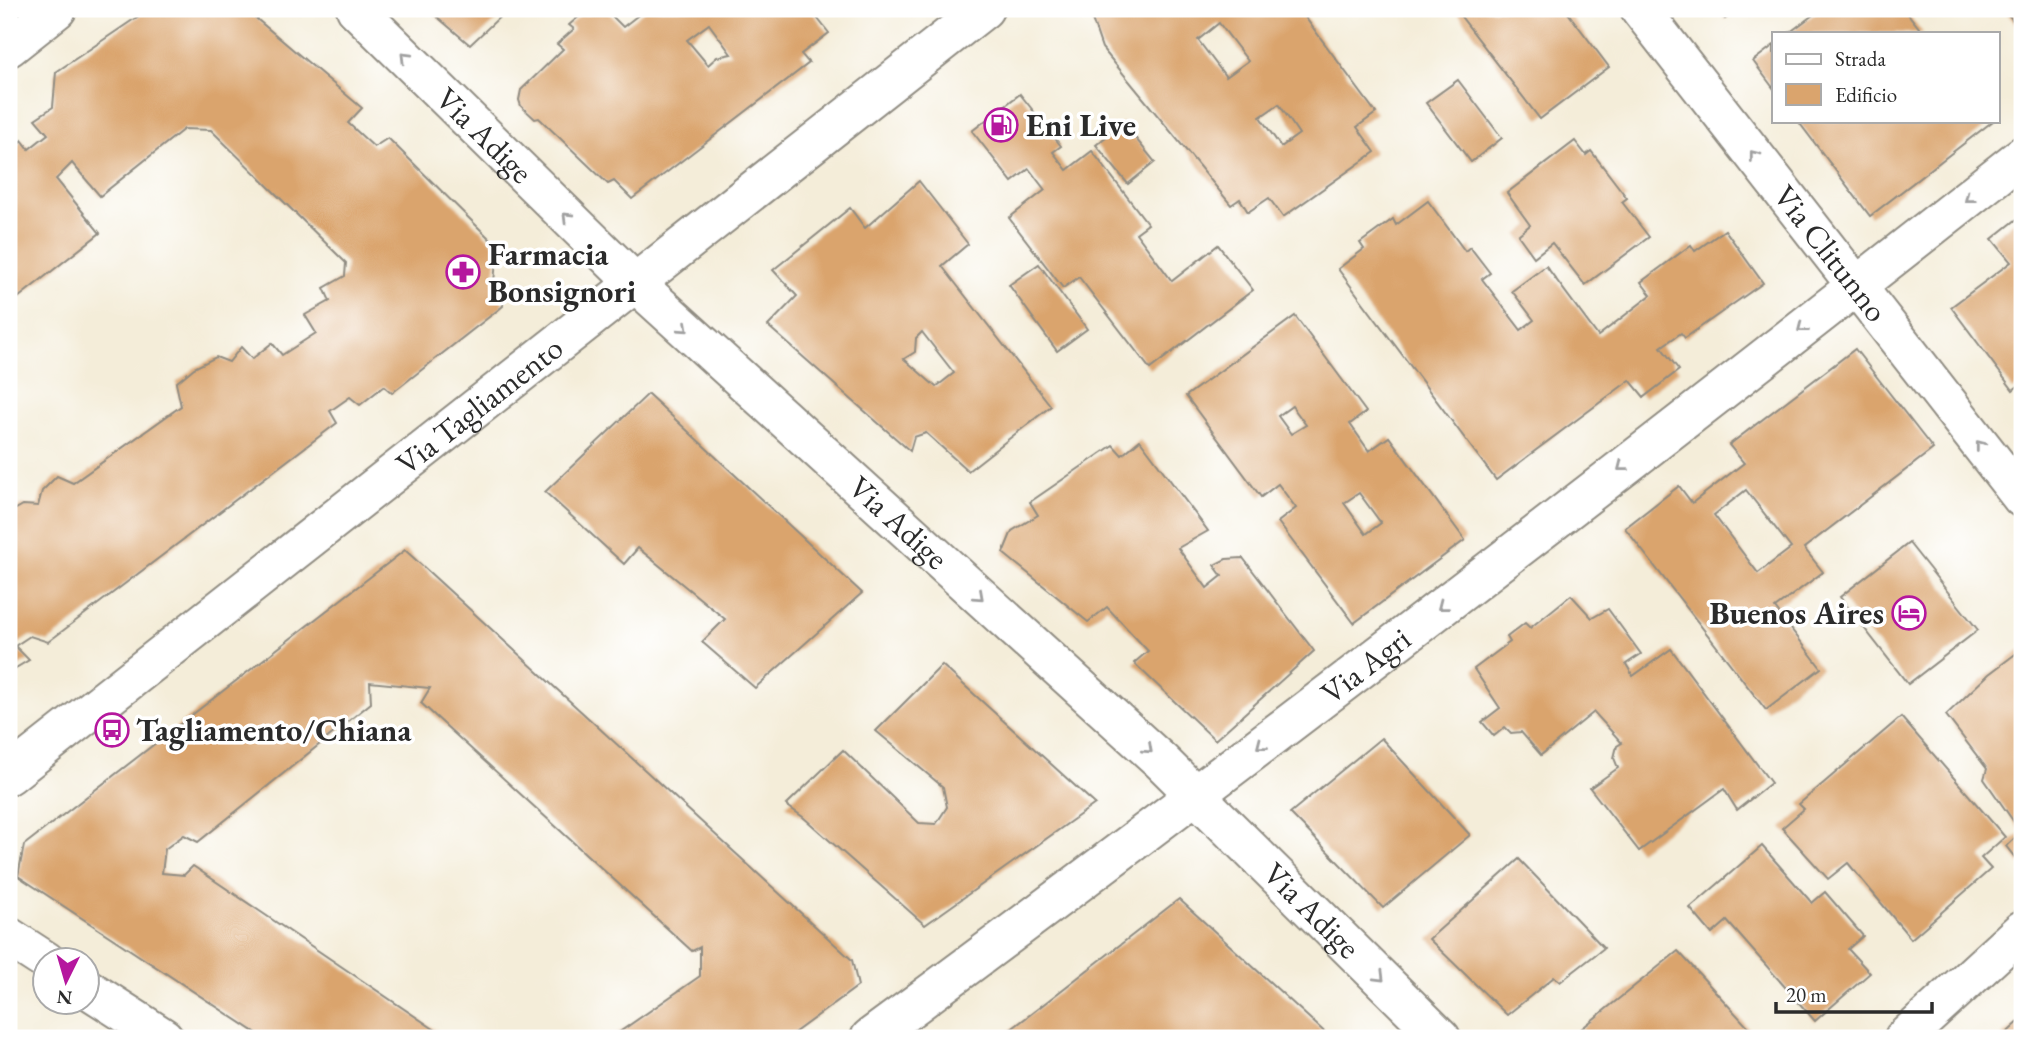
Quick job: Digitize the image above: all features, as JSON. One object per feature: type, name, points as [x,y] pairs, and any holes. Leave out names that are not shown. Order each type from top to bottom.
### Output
[{"type":"street","points":[[9,47],[57,9]]},
{"type":"street","name":"Via Adige","points":[[356,9],[634,282],[1195,795],[1441,1038]]},
{"type":"street","name":"Via Tagliamento","points":[[9,775],[984,9]]},
{"type":"street","name":"Via Clitunno","points":[[1640,9],[2022,498]]},
{"type":"street","name":"Via Agri","points":[[870,1038],[1140,838],[2022,156]]},
{"type":"street","points":[[1904,1038],[2022,930]]},
{"type":"street","points":[[9,937],[32,952]]},
{"type":"street","points":[[102,998],[164,1038]]},
{"type":"building","points":[[149,9],[245,9],[362,108],[348,123],[374,147],[388,138],[494,243],[503,240],[505,252],[497,251],[493,292],[502,291],[503,306],[392,393],[384,386],[360,405],[350,397],[330,411],[337,423],[48,642],[30,636],[15,646],[29,660],[9,672],[9,513],[23,505],[38,506],[42,491],[57,476],[73,483],[181,406],[176,383],[194,368],[216,357],[229,362],[241,347],[252,359],[272,343],[282,355],[316,333],[305,315],[330,301],[324,288],[345,276],[346,263],[211,130],[184,129],[100,196],[72,163],[56,179],[100,233],[9,305],[9,151],[22,140],[29,149],[48,134],[35,119],[53,107],[56,72]]},
{"type":"building","points":[[428,9],[508,9],[470,45]]},
{"type":"building","points":[[595,9],[605,9],[623,27],[646,9],[810,9],[829,33],[801,54],[809,63],[632,199],[614,181],[608,184],[539,118],[535,119],[521,106],[519,100],[521,90],[563,49],[557,44],[574,29],[569,25],[582,14],[588,15]],"holes":[[[709,24],[731,54],[717,57],[708,65],[687,40]]]},
{"type":"building","points":[[1100,9],[1299,9],[1376,113],[1357,127],[1375,152],[1283,217],[1269,198],[1248,212],[1240,199],[1231,205],[1102,48],[1091,16]],"holes":[[[1219,23],[1248,61],[1226,77],[1198,40]],[[1279,104],[1299,134],[1281,147],[1260,117]]]},
{"type":"building","points":[[1565,9],[1609,67],[1540,119],[1456,10]]},
{"type":"building","points":[[1716,9],[1738,9],[1725,19]]},
{"type":"building","points":[[1821,9],[1904,9],[1922,32],[1790,32]]},
{"type":"building","points":[[2004,9],[2022,9],[2022,32]]},
{"type":"building","points":[[1772,47],[1772,86],[1753,61]]},
{"type":"building","points":[[1458,80],[1502,138],[1471,162],[1426,103]]},
{"type":"building","points":[[1020,94],[1061,146],[1053,152],[1067,170],[1092,151],[1148,224],[1136,233],[1172,281],[1218,245],[1253,290],[1150,369],[1079,277],[1063,288],[1009,218],[1045,190],[1029,169],[1012,182],[972,131]]},
{"type":"building","points":[[1799,122],[1992,122],[1870,216]]},
{"type":"building","points":[[1123,123],[1155,162],[1128,184],[1096,145]]},
{"type":"building","points":[[1575,141],[1586,155],[1591,151],[1627,198],[1622,202],[1649,237],[1585,285],[1552,243],[1534,257],[1518,235],[1530,225],[1507,193]]},
{"type":"building","points":[[919,181],[968,244],[942,266],[1051,406],[968,471],[926,433],[914,437],[910,451],[768,326],[797,296],[773,270],[850,208],[865,228]],"holes":[[[922,332],[954,373],[936,387],[904,359],[915,352],[916,338]]]},
{"type":"building","points":[[1428,201],[1465,251],[1470,247],[1490,273],[1482,279],[1521,330],[1534,320],[1512,291],[1546,266],[1598,336],[1651,295],[1641,282],[1691,245],[1695,251],[1725,230],[1763,283],[1685,338],[1681,333],[1661,347],[1679,370],[1644,397],[1630,380],[1496,480],[1338,269],[1364,249],[1360,243],[1393,219],[1396,225]]},
{"type":"building","points":[[2022,215],[2022,383],[2013,390],[1951,307],[2011,262],[1992,239]]},
{"type":"building","points":[[1039,264],[1087,329],[1057,351],[1009,285]]},
{"type":"building","points":[[1295,316],[1366,412],[1350,424],[1369,451],[1389,437],[1465,540],[1354,623],[1278,522],[1296,508],[1278,484],[1261,497],[1186,396]],"holes":[[[1292,406],[1306,425],[1291,434],[1278,416]],[[1359,493],[1381,523],[1366,534],[1344,503]]]},
{"type":"building","points":[[1855,349],[1933,449],[1804,548],[1823,572],[1775,608],[1821,668],[1766,710],[1625,528],[1679,486],[1692,503],[1744,463],[1729,445]],"holes":[[[1746,490],[1791,548],[1758,573],[1714,515]]]},
{"type":"building","points":[[648,394],[862,593],[755,688],[702,642],[725,619],[638,548],[624,564],[545,492]]},
{"type":"building","points":[[1140,440],[1208,531],[1178,548],[1207,588],[1222,576],[1214,565],[1226,559],[1243,558],[1314,651],[1215,740],[1134,663],[1148,651],[1107,607],[1088,622],[1003,553],[1012,531],[1038,515],[1030,502],[1113,445],[1122,455]]},
{"type":"building","name":"Buenos Aires","points":[[1909,543],[1978,630],[1908,684],[1840,597]]},
{"type":"building","points":[[405,550],[852,960],[858,986],[787,1038],[611,1038],[700,976],[700,947],[692,951],[421,703],[430,688],[370,682],[371,703],[198,842],[184,835],[165,849],[162,873],[184,875],[193,866],[447,1038],[264,1038],[18,876],[24,845]]},
{"type":"building","points":[[1571,595],[1592,618],[1608,609],[1641,654],[1626,664],[1633,676],[1671,649],[1771,783],[1737,810],[1724,789],[1639,851],[1590,788],[1618,768],[1614,758],[1617,746],[1622,743],[1594,712],[1541,755],[1521,732],[1511,733],[1505,727],[1494,736],[1482,722],[1500,708],[1474,669],[1510,642],[1507,637],[1525,623],[1530,628]]},
{"type":"building","points":[[2022,649],[2022,863],[2020,864],[2006,846],[2021,832],[1984,779],[1987,769],[1946,715],[1989,674]]},
{"type":"building","points":[[942,665],[1095,804],[925,925],[786,805],[843,750],[919,823],[936,824],[947,807],[943,787],[876,731]]},
{"type":"building","points":[[1901,717],[2005,837],[1981,858],[1991,869],[1911,939],[1848,863],[1828,879],[1782,828],[1804,809],[1799,804]]},
{"type":"building","points":[[1381,738],[1470,835],[1383,908],[1290,813]]},
{"type":"building","points":[[1762,846],[1812,903],[1825,892],[1863,936],[1848,949],[1870,973],[1815,1021],[1727,921],[1712,934],[1690,908]]},
{"type":"building","points":[[1519,859],[1604,948],[1560,982],[1554,977],[1507,1015],[1429,939]]},
{"type":"building","points":[[1179,899],[1331,1038],[1000,1038]]},
{"type":"building","points":[[1678,951],[1758,1038],[1570,1038]]},
{"type":"building","points":[[2022,1019],[2022,1038],[2001,1038]]},
{"type":"place","name":"Eni Live","points":[[1001,125]]},
{"type":"place","name":"Farmacia Bonsignori","points":[[463,272]]},
{"type":"place","name":"Buenos Aires","points":[[1909,613]]},
{"type":"place","name":"Tagliamento/Chiana","points":[[112,730]]}]
